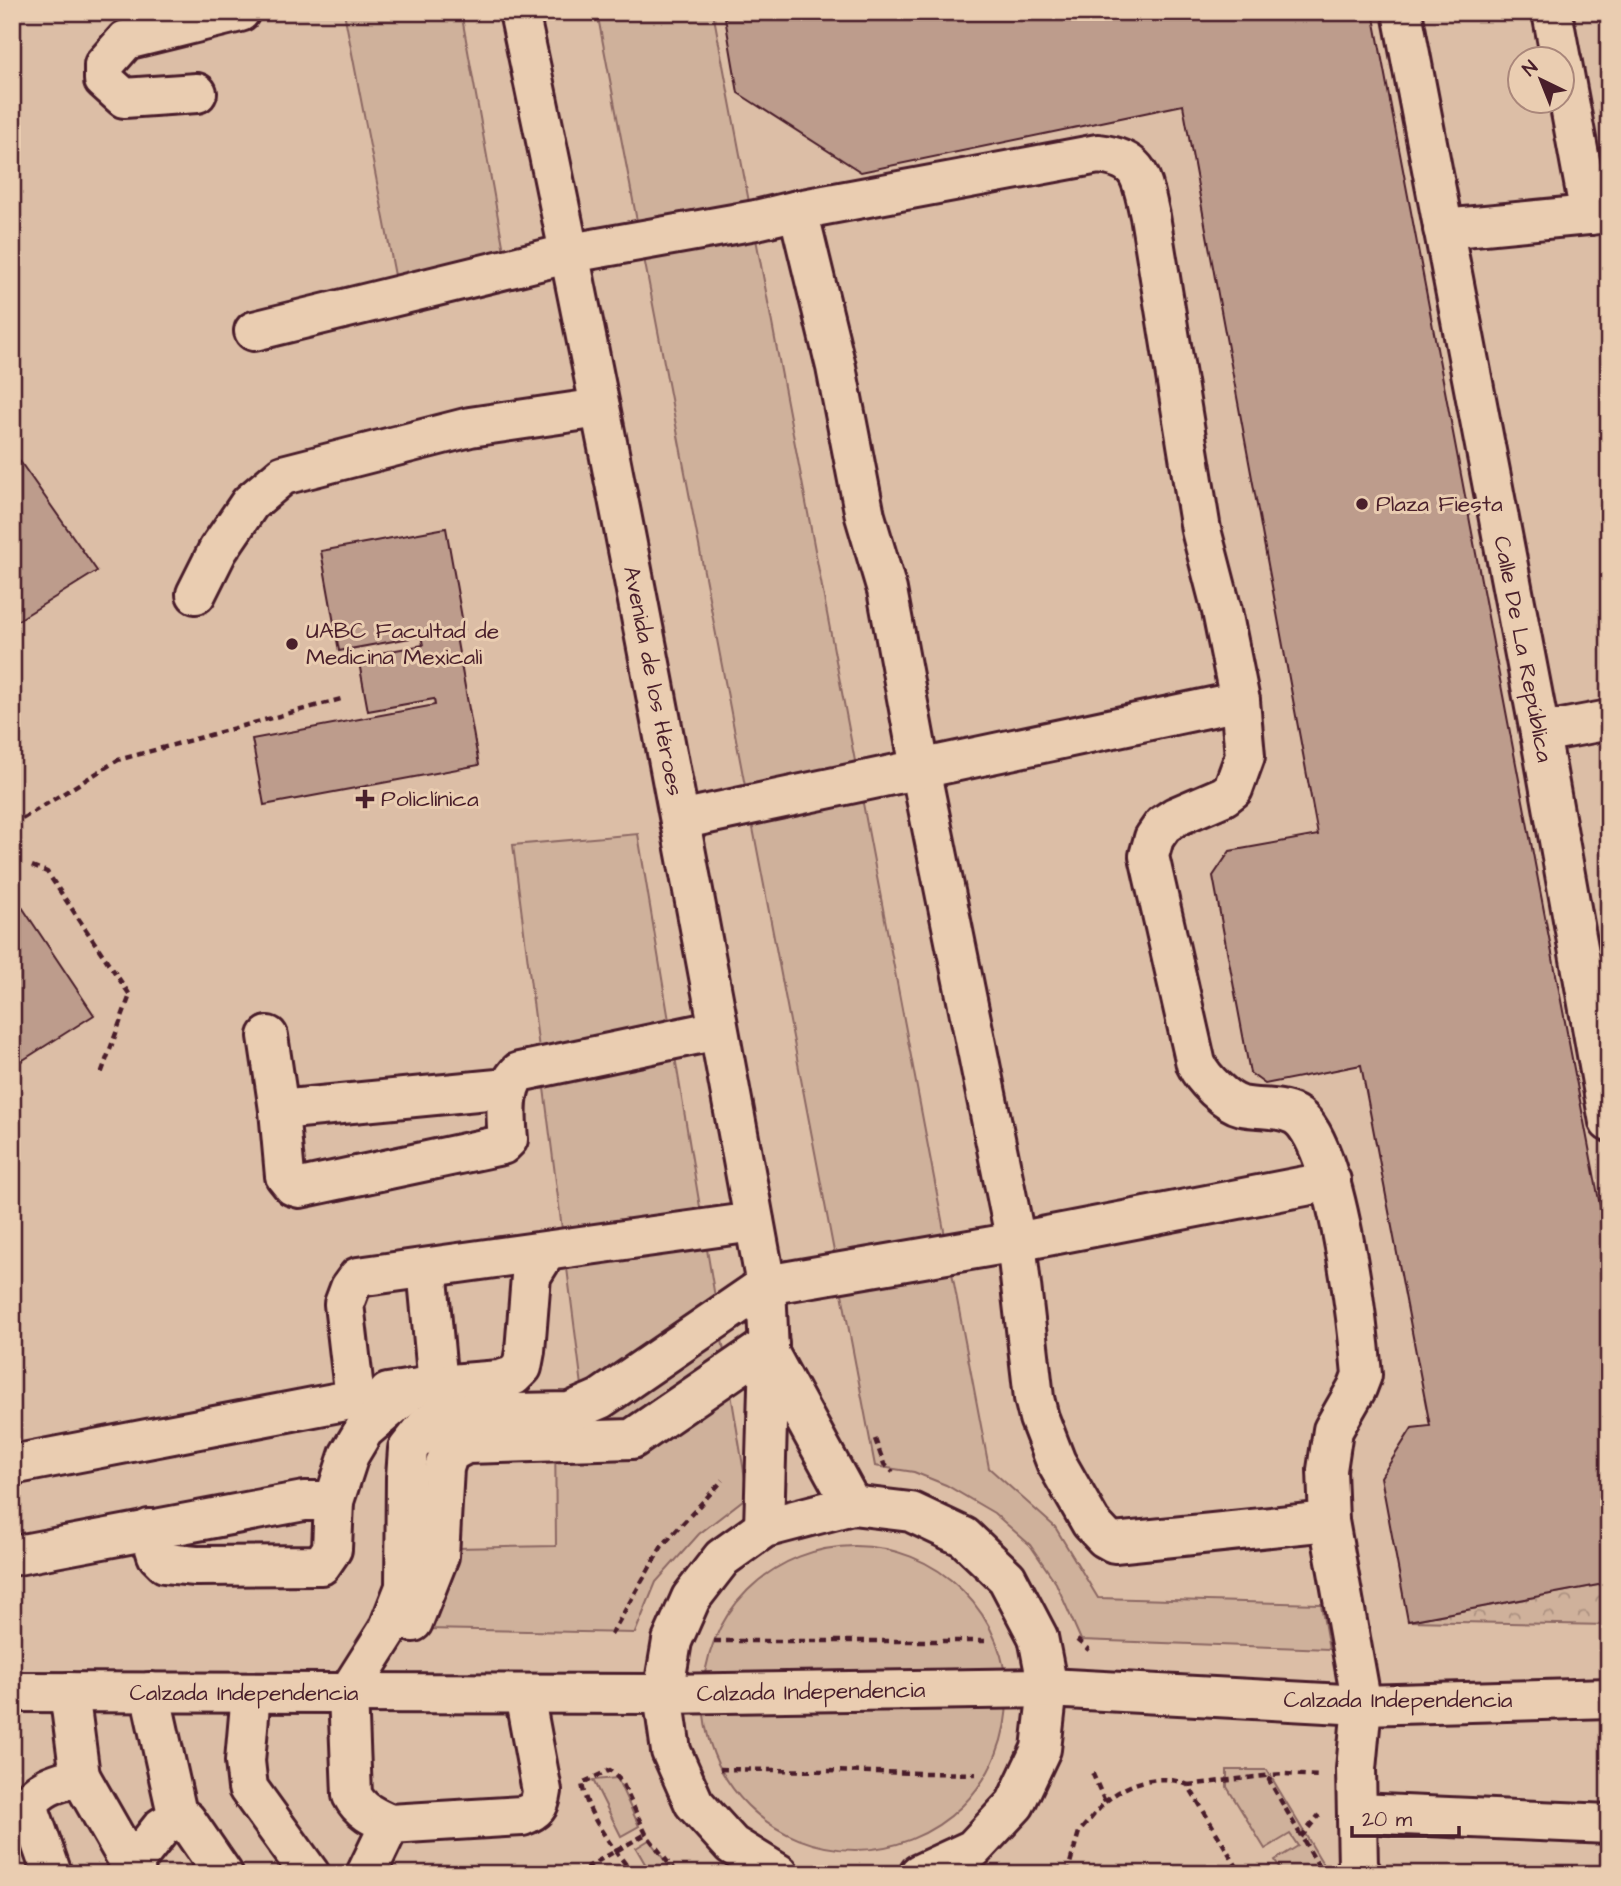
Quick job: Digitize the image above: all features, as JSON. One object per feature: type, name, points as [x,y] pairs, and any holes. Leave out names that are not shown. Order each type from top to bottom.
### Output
[{"type":"street","points":[[197,93],[124,98],[104,80],[104,65],[125,40],[240,12]]},
{"type":"street","name":"Avenida de los Héroes","points":[[519,12],[571,253],[766,1285],[769,1349],[764,1528]]},
{"type":"street","name":"Calle De La República","points":[[1402,12],[1540,733],[1609,1122]]},
{"type":"street","points":[[1552,12],[1558,46]]},
{"type":"street","points":[[1443,229],[1599,214],[1575,116]]},
{"type":"street","points":[[254,331],[571,253],[798,210],[1098,154],[1114,156],[1132,166],[1142,185],[1150,216],[1201,530],[1222,611],[1240,701],[1245,756],[1233,789],[1224,796],[1163,825],[1154,838],[1149,856],[1200,1073],[1206,1081],[1240,1106],[1285,1111],[1302,1120],[1331,1181],[1349,1270],[1362,1375],[1333,1430],[1327,1470],[1329,1521],[1362,1705],[1356,1769],[1340,1812],[1362,1874]]},
{"type":"street","points":[[798,210],[836,367],[865,516],[887,590],[920,768],[1016,1242],[1034,1398],[1056,1462],[1091,1522],[1105,1538],[1114,1542],[1329,1521]]},
{"type":"street","points":[[195,594],[218,550],[250,503],[283,475],[470,427],[600,408]]},
{"type":"street","points":[[680,820],[1240,701]]},
{"type":"street","points":[[1540,733],[1609,719]]},
{"type":"street","points":[[268,1036],[285,1176],[293,1186],[300,1188],[502,1145],[508,1139],[508,1088],[514,1077],[526,1069],[718,1030]]},
{"type":"street","points":[[279,1110],[508,1088]]},
{"type":"street","points":[[524,1693],[542,1791],[541,1804],[533,1812],[522,1816],[390,1824],[370,1815],[357,1805],[352,1795],[363,1693],[405,1587],[405,1477],[408,1449],[428,1425],[447,1414],[570,1412],[600,1399],[766,1285],[1016,1242],[1331,1181]]},
{"type":"street","points":[[355,1399],[344,1304],[358,1277],[754,1222]]},
{"type":"street","points":[[12,1465],[355,1399],[513,1376],[522,1367],[525,1351],[531,1276],[546,1252]]},
{"type":"street","points":[[425,1387],[427,1268]]},
{"type":"street","points":[[363,1693],[407,1636],[439,1556],[444,1468],[449,1452],[466,1444],[632,1439],[769,1349]]},
{"type":"street","name":"Avenida de los Héroes","points":[[769,1349],[852,1504]]},
{"type":"street","points":[[513,1376],[570,1412]]},
{"type":"street","points":[[149,1529],[157,1555],[165,1563],[196,1566],[321,1565],[332,1549],[334,1501],[349,1455],[364,1430],[425,1387]]},
{"type":"street","points":[[12,1556],[304,1501],[334,1501]]},
{"type":"street","points":[[779,1874],[732,1845],[694,1802],[671,1751],[663,1694],[672,1641],[691,1598],[723,1558],[764,1528],[852,1504],[911,1512],[964,1537],[1007,1578],[1038,1637],[1048,1688],[1041,1749],[1015,1804],[980,1861],[919,1874]]},
{"type":"street","name":"Calzada Independencia","points":[[12,1692],[663,1694],[1048,1688],[1362,1705],[1609,1698]]},
{"type":"street","points":[[69,1692],[80,1776],[133,1870],[162,1827],[178,1818],[186,1820],[223,1874]]},
{"type":"street","points":[[150,1692],[178,1818]]},
{"type":"street","points":[[251,1693],[245,1761],[248,1788],[310,1874]]},
{"type":"street","points":[[52,1874],[30,1804],[39,1791],[47,1786],[80,1776]]},
{"type":"street","points":[[1340,1812],[1609,1824]]},
{"type":"street","points":[[366,1874],[390,1824]]},
{"type":"path","points":[[12,825],[118,760],[341,699]]},
{"type":"path","points":[[32,866],[47,872],[130,995],[101,1074]]},
{"type":"path","points":[[611,1634],[662,1546],[723,1480]]},
{"type":"path","points":[[711,1641],[986,1641]]},
{"type":"path","points":[[709,1769],[976,1774]]},
{"type":"path","points":[[633,1874],[584,1801],[582,1783],[610,1770],[622,1782],[646,1834],[677,1874]]},
{"type":"path","points":[[1092,1772],[1105,1802]]},
{"type":"path","points":[[1188,1785],[1272,1775],[1323,1776],[1327,1783]]},
{"type":"path","points":[[1272,1775],[1269,1780],[1323,1874]]},
{"type":"path","points":[[1067,1874],[1079,1832],[1118,1790],[1136,1782],[1174,1778],[1188,1785],[1241,1874]]},
{"type":"path","points":[[1301,1837],[1340,1812]]},
{"type":"path","points":[[575,1874],[646,1834]]},
{"type":"shaded area","points":[[12,12],[1609,12],[1609,1874],[12,1874]]},
{"type":"green space","points":[[344,12],[461,12],[506,262],[398,291]]},
{"type":"green space","points":[[597,12],[713,12],[989,1468],[1055,1527],[1098,1598],[1321,1604],[1329,1649],[1081,1640],[1056,1583],[1030,1545],[994,1513],[946,1485],[914,1472],[875,1466]]},
{"type":"green space","points":[[638,834],[748,1496],[699,1534],[656,1582],[635,1633],[425,1629],[456,1548],[556,1546],[555,1426],[587,1425],[513,845]]},
{"type":"green space","points":[[855,1546],[885,1549],[913,1557],[940,1571],[963,1590],[982,1613],[996,1640],[1004,1668],[1007,1698],[1004,1728],[996,1756],[982,1783],[963,1806],[940,1825],[913,1839],[885,1847],[855,1850],[825,1847],[797,1839],[770,1825],[747,1806],[728,1783],[714,1756],[706,1728],[703,1698],[706,1668],[714,1640],[728,1613],[747,1590],[770,1571],[797,1557],[825,1549]]},
{"type":"green space","points":[[1609,1583],[1609,1625],[1408,1621]]},
{"type":"green space","points":[[1227,1770],[1267,1770],[1329,1874],[1283,1874],[1275,1860],[1298,1846],[1290,1834],[1265,1849],[1227,1787]]},
{"type":"green space","points":[[617,1778],[639,1826],[621,1836],[593,1780]]},
{"type":"green space","points":[[649,1840],[675,1874],[651,1874],[636,1848]]},
{"type":"building","name":"Plaza Fiesta","points":[[724,12],[1373,12],[1609,1253],[1609,1583],[1408,1621],[1381,1477],[1412,1428],[1430,1426],[1361,1065],[1265,1084],[1250,1073],[1213,876],[1230,851],[1318,835],[1183,105],[861,172],[738,93]]},
{"type":"building","points":[[12,450],[97,571],[12,624]]},
{"type":"building","points":[[446,528],[464,629],[455,631],[479,765],[264,805],[252,739],[435,705],[434,699],[368,711],[358,657],[423,645],[421,636],[339,651],[321,551]]},
{"type":"building","points":[[12,892],[94,1015],[12,1067]]},
{"type":"place","name":"Plaza Fiesta","points":[[1362,504]]},
{"type":"place","name":"UABC Facultad de Medicina Mexicali","points":[[292,644]]},
{"type":"place","name":"Policlínica","points":[[365,799]]}]
